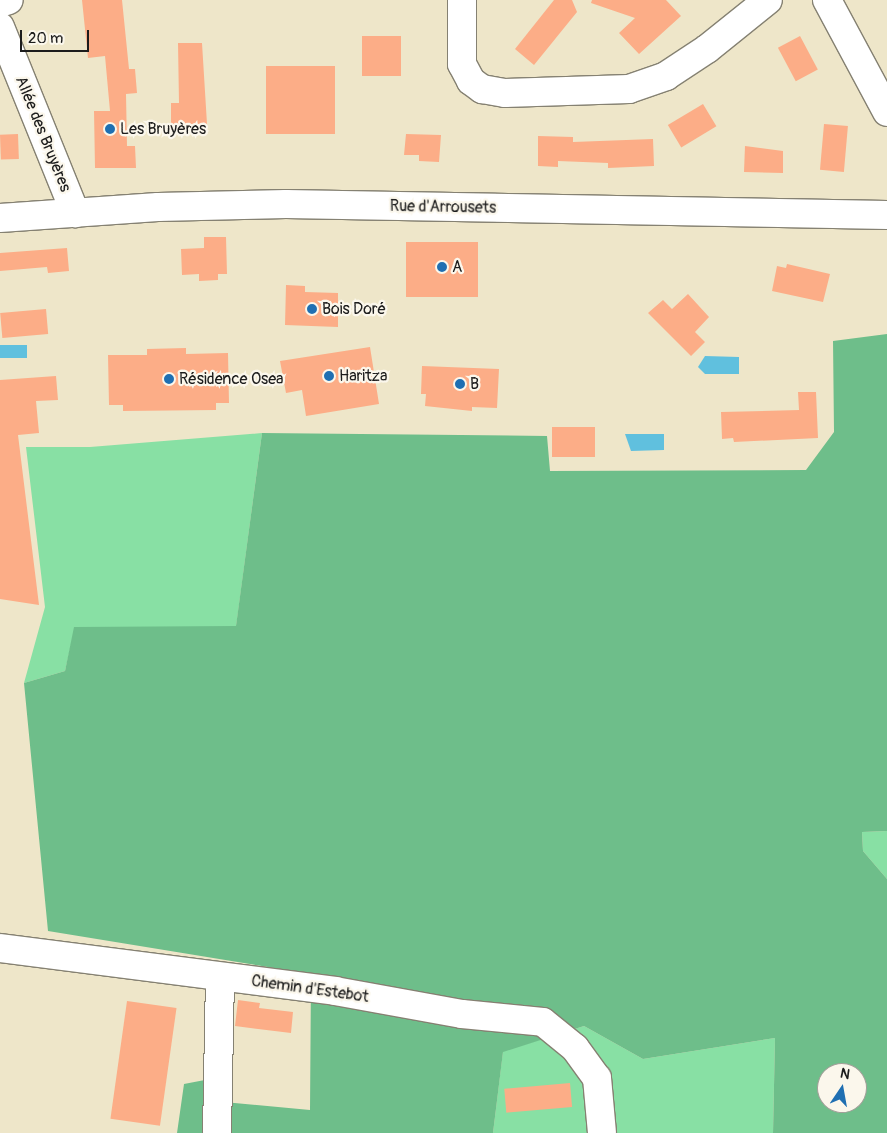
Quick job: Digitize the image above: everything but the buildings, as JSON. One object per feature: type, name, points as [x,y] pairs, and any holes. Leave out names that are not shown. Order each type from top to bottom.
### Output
[{"type":"street","points":[[0,3],[9,0]]},
{"type":"street","points":[[462,0],[462,64],[471,80],[482,89],[524,93],[629,89],[666,76],[707,49],[768,0]]},
{"type":"street","points":[[826,0],[887,112]]},
{"type":"street","name":"Allée des Bruyères","points":[[0,26],[74,213]]},
{"type":"street","name":"Rue d'Arrousets","points":[[0,218],[187,206],[286,204],[887,215]]},
{"type":"street","name":"Chemin d'Estebot","points":[[0,948],[542,1022],[575,1048],[597,1078],[602,1133]]},
{"type":"street","points":[[217,1133],[220,977]]},
{"type":"green space","points":[[887,334],[887,831],[862,832],[863,851],[887,879],[887,1133],[773,1133],[775,1038],[643,1059],[584,1026],[503,1052],[493,1133],[177,1133],[184,1084],[210,1079],[213,1101],[310,1110],[311,974],[48,931],[24,683],[65,671],[74,627],[236,626],[262,433],[547,436],[550,471],[806,470],[834,432],[833,341]]},
{"type":"green space","points":[[262,433],[236,627],[75,627],[65,671],[24,683],[45,607],[26,447],[90,447]]},
{"type":"green space","points":[[887,831],[887,879],[863,851],[862,832]]},
{"type":"green space","points":[[584,1026],[643,1059],[775,1038],[773,1133],[493,1133],[503,1051]]},
{"type":"water","points":[[0,345],[27,345],[27,358],[0,358]]},
{"type":"water","points":[[705,356],[739,357],[739,374],[705,374],[698,367]]},
{"type":"water","points":[[625,434],[664,434],[664,450],[631,451]]},
{"type":"place","name":"Les Bruyères","points":[[110,129]]},
{"type":"place","name":"A","points":[[442,267]]},
{"type":"place","name":"Bois Doré","points":[[312,309]]},
{"type":"place","name":"Haritza","points":[[329,376]]},
{"type":"place","name":"Résidence Osea","points":[[169,379]]},
{"type":"place","name":"B","points":[[460,384]]}]
